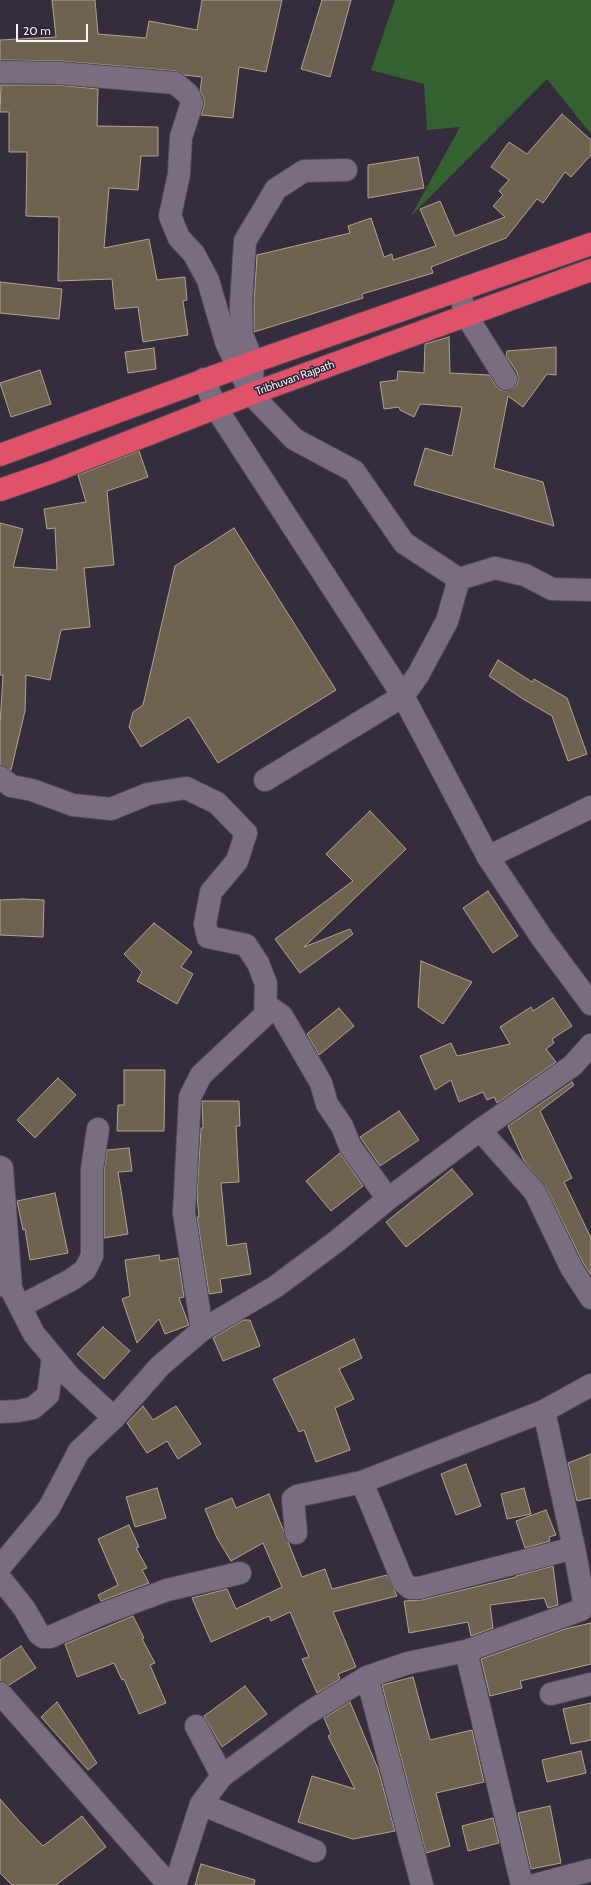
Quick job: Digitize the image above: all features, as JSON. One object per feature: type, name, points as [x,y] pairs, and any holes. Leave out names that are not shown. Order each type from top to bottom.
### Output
[{"type":"highway","points":[[0,454],[204,379],[591,244]]},
{"type":"highway","name":"Tribhuvan Rajpath","points":[[0,490],[52,472],[251,394],[591,270]]},
{"type":"street","points":[[0,72],[59,73],[175,83],[188,94],[192,103],[182,137],[179,174],[170,216],[179,238],[194,254],[208,280],[226,342],[246,365]]},
{"type":"street","points":[[346,170],[304,171],[276,189],[245,241],[241,304],[242,335],[251,394],[294,439],[354,471],[404,543],[459,579]]},
{"type":"street","points":[[459,291],[466,315],[506,379]]},
{"type":"street","points":[[204,379],[216,408],[403,696],[488,857],[542,938],[591,1004]]},
{"type":"street","points":[[459,579],[495,568],[525,575],[552,589],[591,590]]},
{"type":"street","points":[[265,780],[403,696],[418,676],[447,621],[459,579]]},
{"type":"street","points":[[0,777],[11,786],[32,790],[73,805],[111,809],[148,794],[186,788],[216,803],[246,833],[237,861],[211,892],[205,924],[208,937],[246,945],[258,963],[266,984],[266,1005],[265,1015],[201,1075],[190,1097],[184,1214],[202,1330]]},
{"type":"street","points":[[488,857],[591,807]]},
{"type":"street","points":[[266,1005],[282,1016],[290,1028],[321,1083],[327,1104],[342,1126],[350,1146],[388,1199]]},
{"type":"street","points":[[0,1567],[48,1508],[79,1452],[114,1418],[160,1366],[202,1330],[275,1287],[480,1130],[572,1066],[591,1045]]},
{"type":"street","points":[[11,1293],[71,1280],[86,1270],[92,1256],[92,1169],[98,1129]]},
{"type":"street","points":[[480,1130],[535,1192],[572,1269],[591,1298]]},
{"type":"street","points":[[0,1167],[2,1168],[11,1293],[34,1334],[70,1377],[114,1418]]},
{"type":"street","points":[[0,1412],[33,1408],[48,1395],[53,1357]]},
{"type":"street","points":[[296,1533],[293,1499],[297,1496],[362,1482],[544,1411],[591,1385]]},
{"type":"street","points":[[175,1885],[201,1804],[222,1776],[305,1715],[367,1676],[408,1663],[466,1651],[581,1610],[584,1601],[544,1411]]},
{"type":"street","points":[[362,1482],[403,1582],[410,1588],[419,1588],[574,1548]]},
{"type":"street","points":[[0,1578],[24,1608],[39,1634],[43,1637],[50,1637],[102,1614],[167,1590],[240,1573]]},
{"type":"street","points":[[466,1651],[535,1885],[591,1870]]},
{"type":"street","points":[[367,1676],[422,1885]]},
{"type":"street","points":[[551,1694],[591,1684]]},
{"type":"street","points":[[0,1693],[168,1885]]},
{"type":"street","points":[[196,1726],[222,1776]]},
{"type":"street","points":[[201,1804],[315,1851]]},
{"type":"green space","points":[[395,0],[591,0],[591,134],[547,79],[411,216],[460,127],[427,130],[424,84],[371,70]]},
{"type":"building","points":[[52,0],[95,0],[98,34],[146,38],[149,21],[197,30],[202,0],[282,0],[266,72],[239,67],[233,118],[201,115],[204,106],[204,98],[200,91],[202,77],[184,75],[177,71],[60,61],[0,60],[0,40],[56,37]]},
{"type":"building","points":[[322,0],[351,0],[330,77],[301,69]]},
{"type":"building","points":[[1,85],[58,85],[98,89],[97,126],[158,127],[158,156],[141,156],[138,190],[109,188],[104,248],[149,239],[157,280],[185,277],[187,300],[183,301],[188,335],[143,342],[138,307],[115,309],[112,279],[58,281],[59,217],[26,216],[27,152],[9,152],[9,112],[0,112]]},
{"type":"building","points":[[562,114],[591,140],[591,155],[571,177],[565,172],[543,203],[537,199],[506,238],[431,267],[433,273],[362,294],[363,298],[254,332],[257,255],[350,233],[348,226],[371,218],[384,257],[392,254],[393,260],[436,246],[420,209],[440,201],[455,236],[505,217],[493,206],[503,195],[499,191],[509,180],[491,167],[509,142],[527,154]]},
{"type":"building","points":[[418,157],[424,188],[368,198],[368,165]]},
{"type":"building","points":[[0,282],[62,289],[59,319],[0,313]]},
{"type":"building","points":[[449,337],[450,373],[489,375],[500,390],[506,391],[513,389],[517,385],[518,379],[517,372],[506,356],[507,351],[556,347],[556,375],[547,374],[523,407],[508,396],[494,468],[543,482],[554,526],[414,485],[425,448],[452,456],[462,407],[420,404],[414,417],[400,410],[399,407],[384,409],[380,382],[397,380],[398,371],[424,373],[425,344]]},
{"type":"building","points":[[154,348],[156,369],[128,373],[125,352]]},
{"type":"building","points":[[40,370],[51,404],[11,417],[0,383]]},
{"type":"building","points":[[139,451],[148,477],[107,491],[114,565],[84,568],[90,627],[61,630],[50,680],[26,675],[25,711],[11,770],[0,765],[0,724],[3,675],[0,675],[0,523],[23,529],[13,567],[57,570],[55,528],[47,529],[44,509],[86,502],[78,475]]},
{"type":"building","points":[[234,528],[336,690],[218,763],[189,717],[141,747],[129,727],[133,712],[143,705],[175,566]]},
{"type":"building","points":[[498,660],[532,682],[534,679],[567,698],[587,754],[568,761],[552,716],[489,676]]},
{"type":"building","points":[[370,811],[406,849],[304,947],[350,929],[353,934],[300,973],[275,939],[353,881],[326,854]]},
{"type":"building","points":[[488,891],[518,936],[493,953],[463,908]]},
{"type":"building","points":[[0,900],[44,900],[43,937],[0,935]]},
{"type":"building","points":[[154,923],[192,952],[181,967],[193,974],[177,1004],[137,981],[142,972],[124,954]]},
{"type":"building","points":[[421,961],[472,982],[443,1024],[418,1007]]},
{"type":"building","points":[[553,998],[572,1026],[552,1039],[554,1043],[546,1049],[556,1062],[497,1103],[494,1097],[487,1100],[483,1092],[459,1102],[451,1080],[435,1090],[420,1056],[451,1043],[457,1056],[510,1044],[500,1027],[531,1007],[533,1011]]},
{"type":"building","points":[[339,1008],[354,1026],[319,1055],[307,1034]]},
{"type":"building","points":[[124,1070],[165,1070],[164,1131],[117,1131],[118,1105],[124,1105]]},
{"type":"building","points":[[58,1078],[76,1095],[35,1138],[17,1120]]},
{"type":"building","points":[[572,1082],[574,1085],[540,1111],[572,1178],[564,1182],[591,1238],[591,1275],[583,1263],[546,1187],[524,1161],[508,1126]]},
{"type":"building","points":[[202,1101],[239,1101],[240,1126],[236,1126],[239,1182],[221,1183],[227,1246],[246,1243],[251,1274],[220,1279],[222,1292],[209,1294],[197,1217],[199,1217],[197,1195],[201,1128],[203,1128]]},
{"type":"building","points":[[399,1111],[419,1140],[380,1166],[360,1137]]},
{"type":"building","points":[[129,1148],[132,1171],[118,1172],[128,1234],[104,1238],[104,1170],[107,1150]]},
{"type":"building","points":[[340,1153],[363,1186],[331,1211],[306,1181]]},
{"type":"building","points":[[452,1169],[473,1194],[406,1247],[386,1222]]},
{"type":"building","points":[[55,1193],[68,1253],[30,1260],[25,1229],[23,1230],[17,1201]]},
{"type":"building","points":[[159,1255],[160,1261],[178,1258],[184,1297],[179,1298],[189,1325],[165,1334],[159,1319],[137,1343],[122,1299],[130,1296],[125,1260]]},
{"type":"building","points":[[243,1320],[250,1320],[260,1346],[223,1361],[213,1338]]},
{"type":"building","points":[[103,1327],[130,1351],[104,1379],[77,1354]]},
{"type":"building","points":[[354,1339],[362,1358],[339,1369],[354,1399],[335,1408],[350,1450],[316,1462],[304,1430],[299,1432],[273,1379]]},
{"type":"building","points":[[143,1406],[153,1420],[176,1406],[201,1444],[178,1459],[167,1441],[147,1453],[127,1423]]},
{"type":"building","points":[[591,1454],[591,1498],[577,1501],[568,1463]]},
{"type":"building","points":[[466,1464],[481,1506],[456,1515],[441,1474]]},
{"type":"building","points":[[157,1488],[166,1518],[135,1527],[126,1497]]},
{"type":"building","points":[[524,1488],[531,1514],[507,1519],[501,1494]]},
{"type":"building","points":[[269,1494],[302,1577],[325,1569],[332,1589],[387,1575],[397,1596],[333,1612],[356,1667],[338,1674],[340,1679],[317,1693],[302,1659],[309,1657],[290,1612],[271,1621],[269,1616],[211,1642],[192,1598],[227,1589],[236,1609],[282,1587],[263,1543],[231,1561],[217,1538],[205,1509],[232,1498],[236,1508]]},
{"type":"building","points":[[546,1510],[556,1535],[549,1537],[550,1541],[525,1548],[516,1521]]},
{"type":"building","points":[[129,1525],[139,1547],[136,1548],[147,1568],[142,1570],[149,1583],[101,1601],[98,1595],[118,1585],[98,1539]]},
{"type":"building","points":[[553,1566],[558,1605],[548,1608],[544,1598],[490,1605],[493,1628],[471,1636],[468,1622],[409,1633],[404,1601],[422,1600],[516,1577]]},
{"type":"building","points":[[133,1616],[144,1638],[142,1639],[155,1663],[150,1665],[166,1703],[139,1714],[124,1679],[122,1680],[114,1663],[77,1677],[65,1644]]},
{"type":"building","points":[[591,1623],[591,1664],[520,1681],[522,1688],[490,1696],[481,1659],[565,1629]]},
{"type":"building","points":[[21,1646],[36,1668],[9,1685],[0,1681],[0,1660]]},
{"type":"building","points":[[413,1677],[430,1740],[472,1730],[484,1782],[436,1793],[450,1846],[426,1853],[382,1685]]},
{"type":"building","points":[[245,1686],[267,1714],[222,1747],[204,1716]]},
{"type":"building","points":[[57,1702],[97,1763],[88,1770],[41,1717]]},
{"type":"building","points":[[350,1702],[378,1769],[395,1831],[353,1839],[298,1822],[312,1776],[355,1789],[328,1736],[331,1734],[324,1718]]},
{"type":"building","points":[[591,1703],[591,1740],[571,1744],[563,1709]]},
{"type":"building","points":[[581,1751],[586,1773],[547,1782],[542,1760]]},
{"type":"building","points":[[0,1799],[43,1846],[82,1816],[106,1847],[56,1885],[12,1885],[0,1873]]},
{"type":"building","points":[[550,1806],[561,1863],[531,1869],[518,1813]]},
{"type":"building","points":[[493,1818],[499,1843],[468,1851],[462,1826]]},
{"type":"building","points":[[201,1864],[255,1880],[254,1885],[195,1885]]}]
